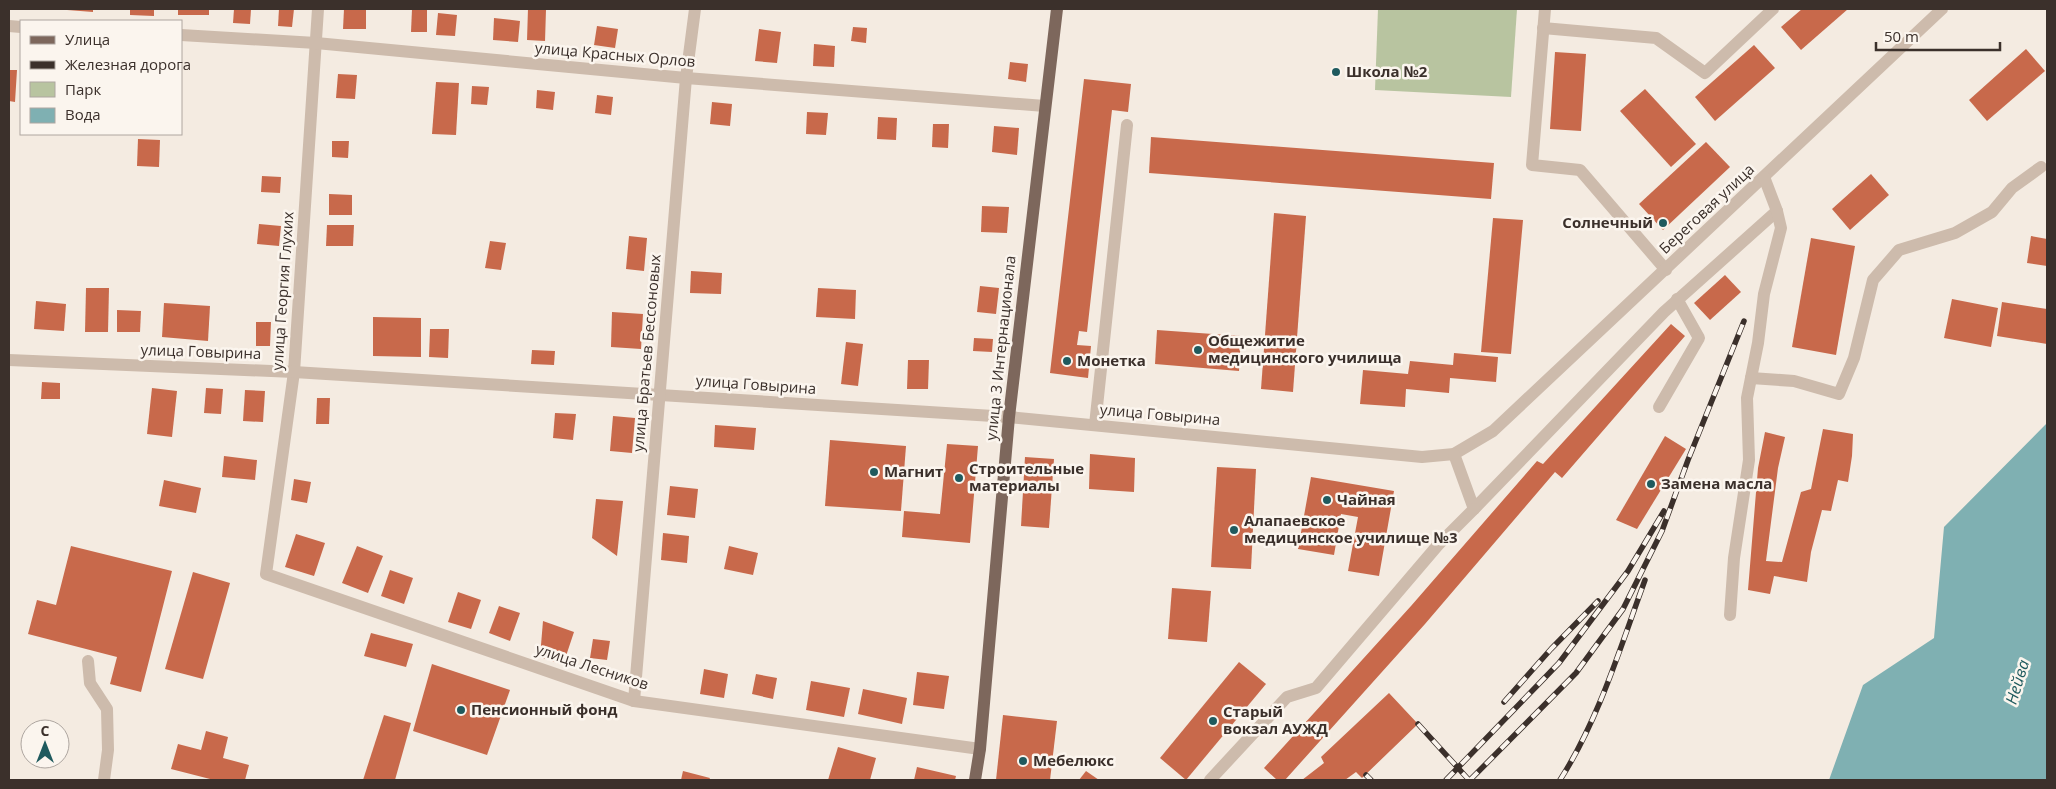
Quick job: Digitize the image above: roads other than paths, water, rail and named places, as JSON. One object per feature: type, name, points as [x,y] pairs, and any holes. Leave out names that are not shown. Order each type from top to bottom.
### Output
[{"type":"main road","name":"улица 3 Интернационала","points":[[975,780],[980,749],[1009,417],[1057,9]]},
{"type":"street","name":"улица Георгия Глухих","points":[[266,574],[294,372],[318,9]]},
{"type":"street","name":"улица Братьев Бессоновых","points":[[634,701],[686,78],[695,9]]},
{"type":"street","points":[[1545,9],[1532,165],[1580,170],[1666,270]]},
{"type":"street","points":[[1543,28],[1656,38],[1705,72],[1773,9]]},
{"type":"street","name":"Береговая улица","points":[[1493,431],[1942,9]]},
{"type":"street","name":"улица Красных Орлов","points":[[182,35],[316,43],[686,78],[1045,106]]},
{"type":"street","points":[[1095,426],[1127,125]]},
{"type":"street","points":[[1751,378],[1794,381],[1839,394],[1854,358],[1873,280],[1899,250],[1955,234],[1992,212],[2012,188],[2041,167]]},
{"type":"street","points":[[1730,615],[1734,558],[1749,460],[1747,398],[1764,294],[1780,228],[1778,212],[1764,177]]},
{"type":"street","points":[[1210,780],[1287,697],[1316,688],[1438,545],[1677,299],[1778,212]]},
{"type":"street","points":[[1659,407],[1699,338],[1677,299]]},
{"type":"street","name":"улица Говырина","points":[[9,360],[294,372],[1009,417],[1422,456],[1454,454],[1493,431]]},
{"type":"street","points":[[1454,454],[1474,509]]},
{"type":"street","name":"улица Лесников","points":[[266,574],[634,701],[980,749]]},
{"type":"street","points":[[88,661],[90,683],[107,709],[108,750],[104,780]]},
{"type":"water","name":"Нейва","points":[[2047,423],[2047,780],[1829,780],[1863,685],[1934,638],[1944,527]]},
{"type":"railway","points":[[1470,780],[1576,673],[1623,609],[1662,531],[1688,460],[1744,321]]},
{"type":"railway","points":[[1446,780],[1559,663],[1628,571],[1664,511]]},
{"type":"railway","points":[[1560,780],[1574,757],[1597,708],[1645,580]]},
{"type":"railway","points":[[1504,702],[1551,649],[1598,601]]},
{"type":"railway","points":[[1418,724],[1469,780]]},
{"type":"railway","points":[[1366,775],[1371,780]]},
{"type":"place","name":"Школа №2","points":[[1336,72]]},
{"type":"place","name":"Солнечный","points":[[1663,223]]},
{"type":"place","name":"Общежитие медицинского училища","points":[[1198,350]]},
{"type":"place","name":"Монетка","points":[[1067,361]]},
{"type":"place","name":"Магнит","points":[[874,472]]},
{"type":"place","name":"Строительные материалы","points":[[959,478]]},
{"type":"place","name":"Замена масла","points":[[1651,484]]},
{"type":"place","name":"Чайная","points":[[1327,500]]},
{"type":"place","name":"Алапаевское медицинское училище №3","points":[[1234,530]]},
{"type":"place","name":"Пенсионный фонд","points":[[461,710]]},
{"type":"place","name":"Старый вокзал АУЖД","points":[[1213,721]]},
{"type":"place","name":"Мебелюкс","points":[[1023,761]]}]
